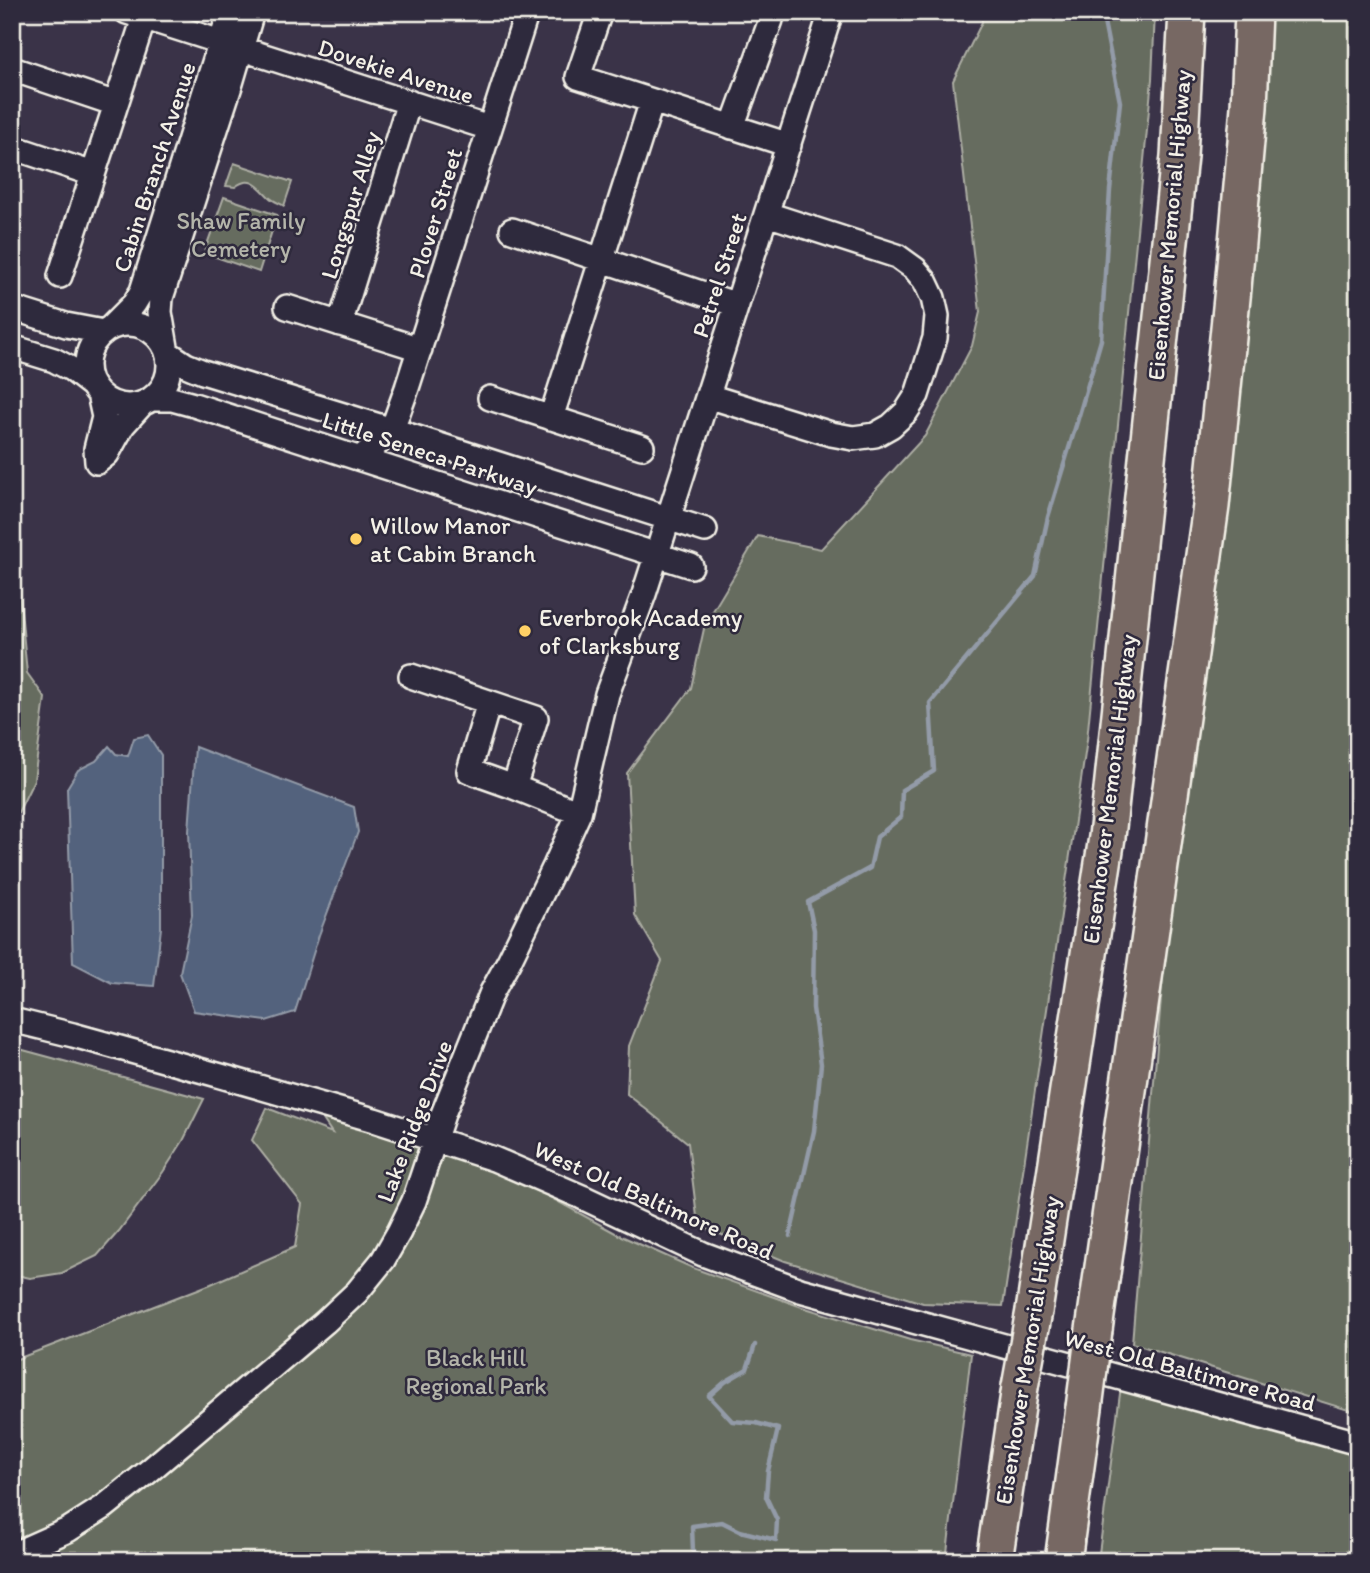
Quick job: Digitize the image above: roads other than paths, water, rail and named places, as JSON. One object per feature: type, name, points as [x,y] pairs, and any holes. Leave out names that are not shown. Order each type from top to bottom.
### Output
[{"type":"highway","name":"Eisenhower Memorial Highway","points":[[994,1561],[1107,836],[1179,156],[1187,12]]},
{"type":"highway","points":[[1063,1561],[1211,506],[1245,148],[1253,12]]},
{"type":"street","name":"Cabin Branch Avenue","points":[[167,350],[160,312],[161,298],[232,46],[230,12]]},
{"type":"street","name":"Cabin Branch Avenue","points":[[107,329],[134,304],[142,291],[232,46],[252,12]]},
{"type":"street","name":"Plover Street","points":[[392,430],[527,12]]},
{"type":"street","points":[[600,12],[578,78],[789,145]]},
{"type":"street","name":"Petrel Street","points":[[656,555],[831,12]]},
{"type":"street","name":"Dovekie Avenue","points":[[139,14],[489,128]]},
{"type":"street","points":[[60,276],[116,104],[139,14]]},
{"type":"street","points":[[733,127],[771,20]]},
{"type":"street","points":[[12,69],[116,104]]},
{"type":"street","points":[[551,418],[652,101]]},
{"type":"street","name":"Longspur Alley","points":[[340,324],[409,102]]},
{"type":"street","points":[[12,147],[93,174]]},
{"type":"street","points":[[708,396],[831,434],[853,438],[875,435],[891,426],[906,412],[917,395],[934,338],[937,316],[933,298],[925,281],[915,269],[897,256],[766,214]]},
{"type":"street","points":[[512,230],[737,305]]},
{"type":"street","points":[[287,307],[419,349]]},
{"type":"street","points":[[12,308],[66,325],[107,329],[123,324],[136,324],[148,328],[158,336],[167,350],[170,366],[161,391],[123,425],[107,454],[97,462],[96,449],[104,416],[88,374],[87,363],[95,340],[107,329]]},
{"type":"street","points":[[12,347],[54,360],[71,369],[108,401],[131,406],[147,401]]},
{"type":"street","name":"Little Seneca Parkway","points":[[167,350],[186,365],[203,372],[705,530]]},
{"type":"street","points":[[490,398],[642,447]]},
{"type":"street","name":"Little Seneca Parkway","points":[[147,401],[172,399],[691,566]]},
{"type":"street","points":[[361,458],[392,430]]},
{"type":"street","name":"Lake Ridge Drive","points":[[12,1555],[68,1530],[104,1507],[357,1292],[383,1260],[414,1201],[443,1114],[492,992],[579,813],[607,694],[656,555]]},
{"type":"street","points":[[411,676],[536,718],[514,787]]},
{"type":"street","points":[[489,702],[469,771],[579,813]]},
{"type":"street","name":"West Old Baltimore Road","points":[[12,1020],[374,1120],[506,1164],[703,1254],[800,1290],[1358,1444]]},
{"type":"water","points":[[148,735],[161,755],[161,928],[154,986],[112,983],[73,963],[67,788],[78,770],[96,761],[109,746],[116,754],[128,756],[134,738]]},
{"type":"water","points":[[195,747],[354,807],[358,832],[319,935],[295,1012],[266,1021],[194,1011],[180,973],[192,915],[189,831]]},
{"type":"waterway","points":[[790,1236],[814,1131],[821,1064],[813,1008],[814,930],[808,902],[870,868],[877,837],[901,817],[902,790],[934,771],[930,703],[1035,576],[1048,517],[1101,340],[1110,190],[1120,102],[1102,12]]},
{"type":"waterway","points":[[705,1561],[693,1552],[692,1526],[722,1522],[740,1531],[776,1540],[777,1520],[766,1497],[768,1471],[778,1429],[756,1423],[732,1421],[709,1396],[725,1382],[747,1369],[755,1345]]},
{"type":"place","name":"Willow Manor at Cabin Branch","points":[[356,539]]},
{"type":"place","name":"Everbrook Academy of Clarksburg","points":[[525,631]]},
{"type":"park label","name":"Shaw Family Cemetery","points":[[241,234]]},
{"type":"park label","name":"Black Hill Regional Park","points":[[476,1371]]}]
